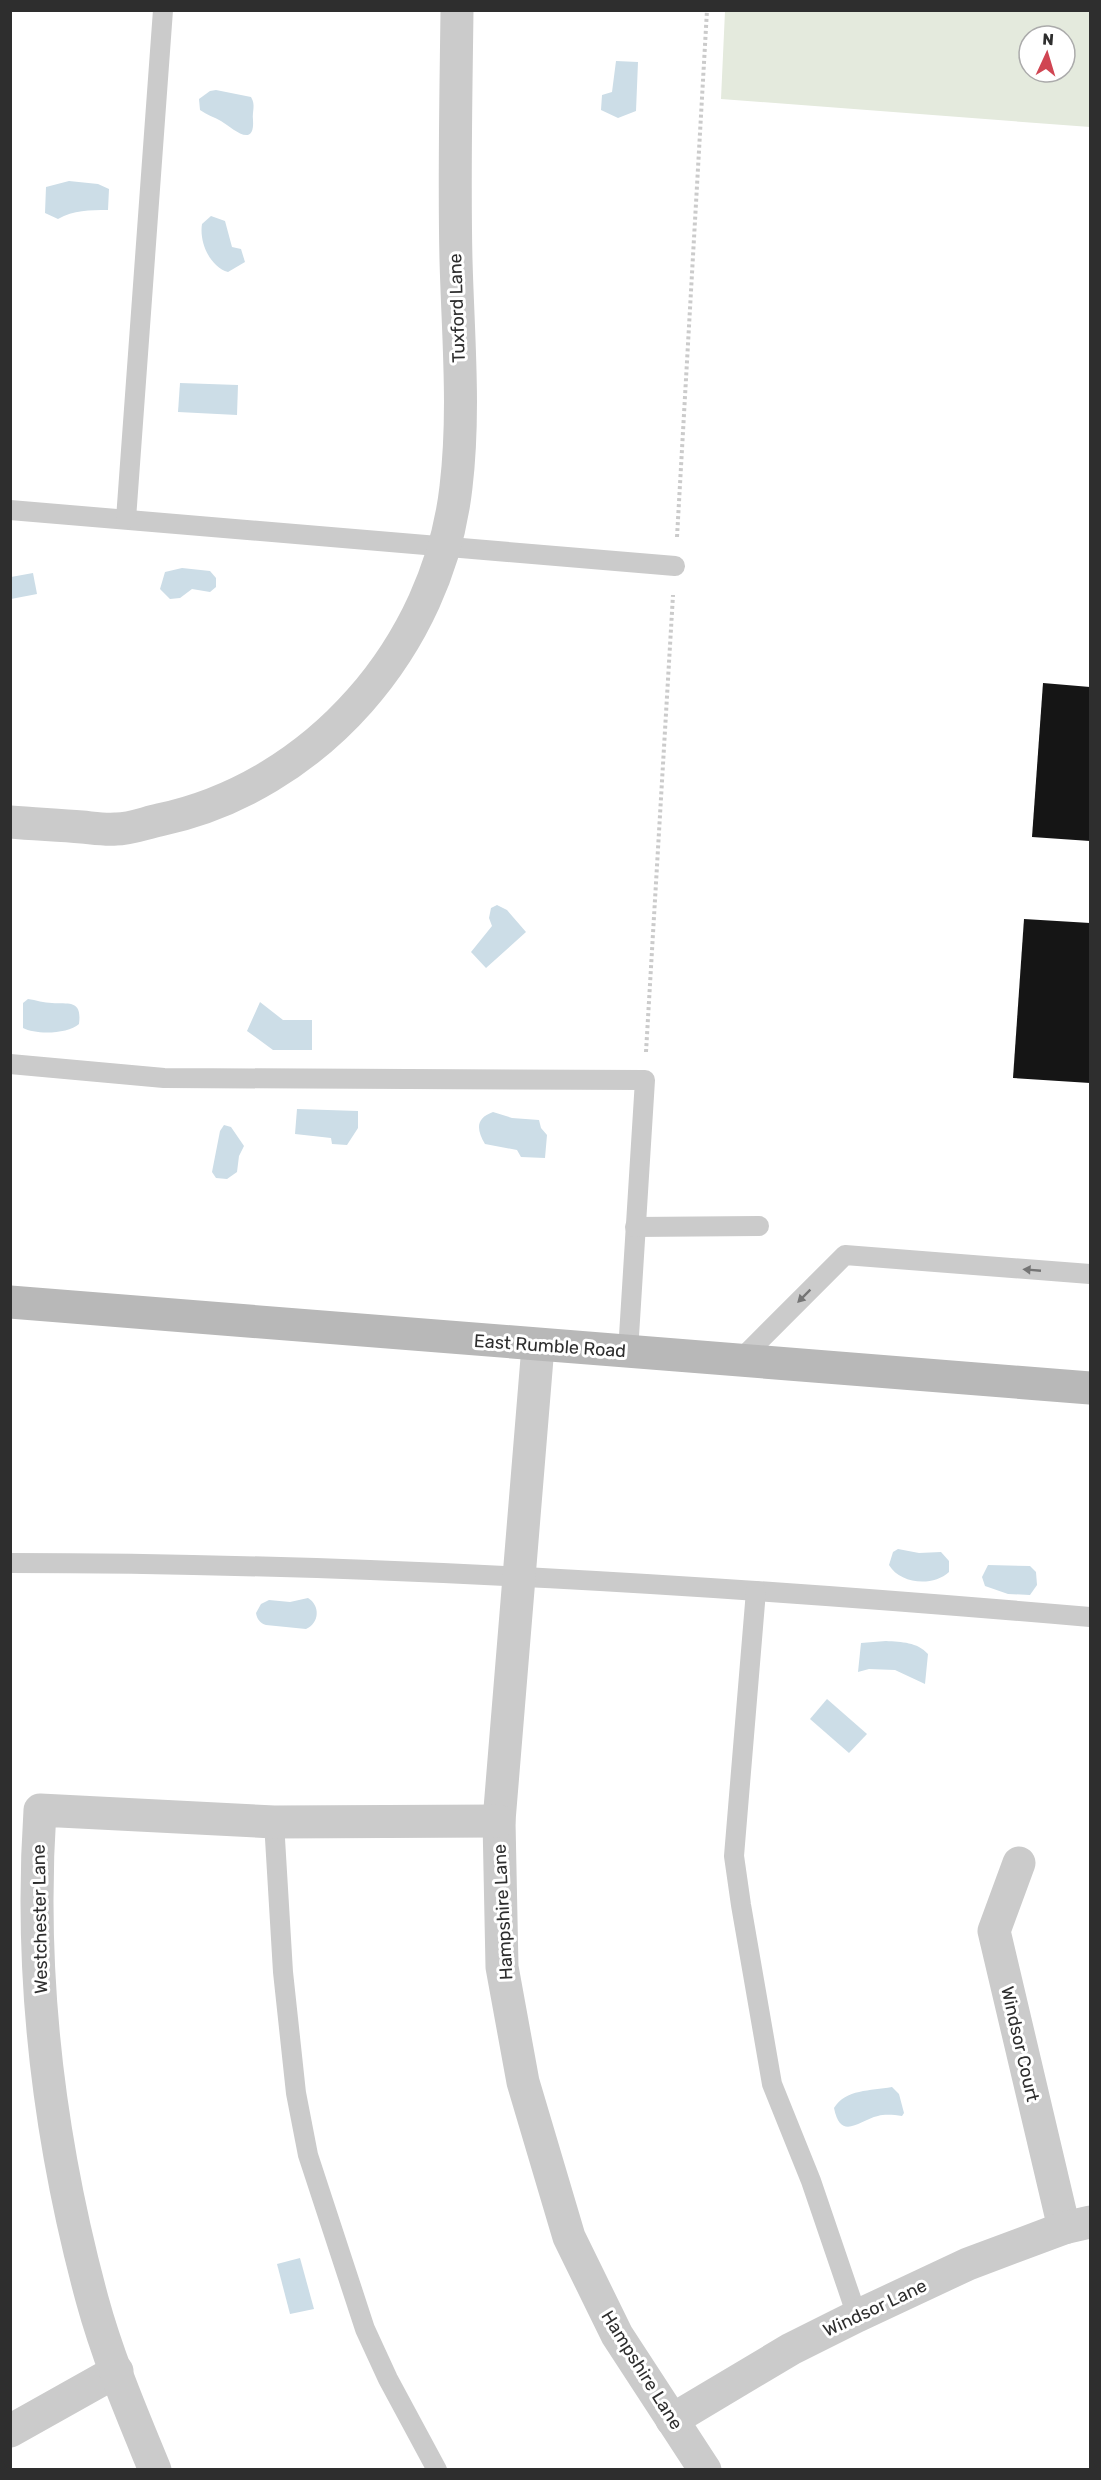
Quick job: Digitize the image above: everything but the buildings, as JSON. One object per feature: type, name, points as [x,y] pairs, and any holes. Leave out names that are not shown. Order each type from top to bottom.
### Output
[{"type":"street","name":"Tuxford Lane","points":[[10,822],[116,829],[183,815],[234,796],[276,773],[340,723],[367,693],[401,646],[425,601],[444,548],[456,489],[460,429],[454,189],[457,10]]},
{"type":"street","name":"East Rumble Road","points":[[10,1302],[538,1346],[1090,1388]]},
{"type":"street","name":"Hampshire Lane","points":[[538,1346],[499,1821],[502,1967],[523,2082],[569,2237],[617,2335],[705,2469]]},
{"type":"street","name":"Westchester Lane","points":[[155,2469],[127,2404],[93,2301],[67,2196],[53,2119],[38,1984],[37,1861],[40,1810],[274,1822],[499,1821]]},
{"type":"street","name":"Windsor Court","points":[[1018,1863],[994,1931],[1077,2225]]},
{"type":"street","name":"Windsor Lane","points":[[672,2420],[791,2349],[857,2316],[968,2264],[1077,2225]]},
{"type":"street","points":[[10,2431],[117,2371]]},
{"type":"lane","points":[[126,519],[163,10]]},
{"type":"lane","points":[[10,510],[675,566]]},
{"type":"lane","points":[[10,1064],[164,1078],[645,1080],[628,1352]]},
{"type":"lane","points":[[635,1227],[759,1226]]},
{"type":"lane","points":[[740,1360],[845,1255],[1090,1274]]},
{"type":"lane","points":[[10,1563],[115,1563],[518,1576],[756,1591],[1090,1617]]},
{"type":"lane","points":[[756,1591],[734,1856],[772,2085],[811,2181],[857,2316]]},
{"type":"lane","points":[[274,1822],[284,1983],[296,2093],[308,2155],[365,2329],[388,2379],[437,2469]]},
{"type":"shaded area","points":[[725,11],[1090,11],[1090,127],[721,99]]},
{"type":"shaded area","points":[[616,61],[638,62],[636,111],[618,118],[601,110],[602,95],[612,92]]},
{"type":"shaded area","points":[[216,90],[251,97],[254,105],[253,129],[250,134],[241,134],[200,110],[199,99],[210,91]]},
{"type":"shaded area","points":[[69,181],[98,184],[109,189],[108,210],[76,212],[58,219],[45,213],[46,187]]},
{"type":"shaded area","points":[[211,216],[225,221],[232,247],[241,249],[245,262],[228,272],[216,265],[204,246],[202,224]]},
{"type":"shaded area","points":[[180,383],[238,385],[237,415],[178,412]]},
{"type":"shaded area","points":[[182,568],[210,571],[216,578],[216,587],[210,592],[192,589],[180,598],[170,599],[160,589],[165,572]]},
{"type":"shaded area","points":[[33,573],[37,594],[11,599],[11,577]]},
{"type":"shaded area","points":[[497,905],[507,910],[526,932],[486,968],[471,952],[492,926],[489,918],[491,908]]},
{"type":"shaded area","points":[[28,999],[73,1005],[79,1011],[79,1024],[67,1030],[52,1032],[36,1032],[23,1028],[23,1003]]},
{"type":"shaded area","points":[[260,1002],[283,1020],[312,1020],[312,1050],[273,1050],[247,1031]]},
{"type":"shaded area","points":[[297,1109],[358,1111],[358,1128],[347,1145],[332,1144],[331,1138],[295,1134]]},
{"type":"shaded area","points":[[493,1112],[512,1118],[539,1120],[541,1128],[547,1135],[545,1158],[521,1157],[517,1150],[485,1144],[479,1125],[483,1117]]},
{"type":"shaded area","points":[[224,1125],[231,1127],[244,1146],[239,1156],[237,1172],[227,1179],[216,1178],[212,1172],[220,1131]]},
{"type":"shaded area","points":[[898,1549],[919,1553],[941,1552],[949,1561],[949,1572],[934,1580],[909,1580],[889,1565],[893,1552]]},
{"type":"shaded area","points":[[988,1565],[1030,1566],[1036,1572],[1037,1585],[1030,1595],[1008,1594],[985,1586],[982,1577]]},
{"type":"shaded area","points":[[308,1598],[315,1605],[317,1614],[314,1623],[306,1629],[266,1625],[257,1617],[256,1613],[261,1604],[269,1600],[290,1602]]},
{"type":"shaded area","points":[[886,1641],[914,1645],[928,1654],[925,1684],[895,1670],[869,1669],[858,1672],[861,1643]]},
{"type":"shaded area","points":[[827,1699],[867,1734],[849,1753],[810,1719]]},
{"type":"shaded area","points":[[892,2087],[899,2094],[904,2113],[902,2116],[881,2115],[846,2127],[837,2118],[834,2108],[845,2097],[859,2092]]},
{"type":"shaded area","points":[[300,2258],[314,2309],[290,2314],[277,2264]]}]
